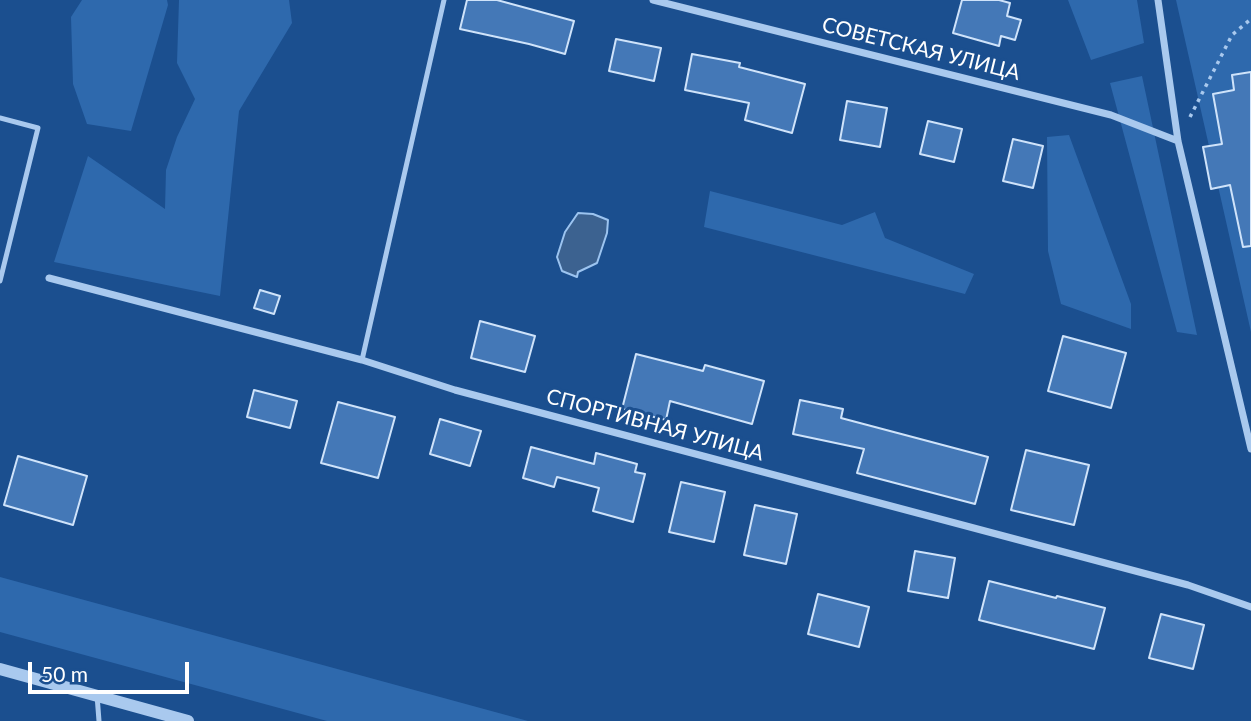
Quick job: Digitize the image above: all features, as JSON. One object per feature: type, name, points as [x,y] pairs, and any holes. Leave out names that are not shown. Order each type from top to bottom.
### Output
[{"type":"street","name":"СОВЕТСКАЯ УЛИЦА","points":[[653,0],[1111,115],[1178,141]]},
{"type":"street","points":[[1158,0],[1178,141],[1251,449]]},
{"type":"street","name":"СПОРТИВНАЯ УЛИЦА","points":[[49,278],[362,360],[454,390],[1188,584],[1251,607]]},
{"type":"street","points":[[0,668],[188,721]]},
{"type":"lane","points":[[362,360],[444,0]]},
{"type":"lane","points":[[0,118],[38,128],[0,281]]},
{"type":"lane","points":[[97,695],[99,721]]},
{"type":"path","points":[[1178,141],[1232,35],[1251,19]]},
{"type":"shaded area","points":[[82,0],[167,0],[168,5],[131,131],[87,124],[73,84],[71,17]]},
{"type":"shaded area","points":[[179,0],[289,0],[292,23],[239,111],[220,296],[54,262],[88,156],[165,209],[166,170],[177,137],[195,99],[177,63]]},
{"type":"shaded area","points":[[1068,0],[1137,0],[1144,43],[1091,60]]},
{"type":"shaded area","points":[[1176,0],[1251,0],[1251,332]]},
{"type":"shaded area","points":[[1142,76],[1197,335],[1177,332],[1110,83]]},
{"type":"shaded area","points":[[1069,135],[1131,304],[1131,329],[1061,304],[1048,251],[1047,137]]},
{"type":"shaded area","points":[[710,191],[842,225],[875,212],[885,238],[974,274],[965,294],[704,227]]},
{"type":"shaded area","points":[[578,213],[593,214],[608,220],[607,233],[597,263],[578,272],[577,277],[562,271],[557,257],[565,232]]},
{"type":"shaded area","points":[[0,577],[528,721],[327,721],[0,632]]},
{"type":"building","points":[[467,0],[497,0],[574,21],[565,54],[460,29]]},
{"type":"building","points":[[962,0],[999,0],[1010,3],[1007,16],[1021,20],[1015,40],[1001,36],[999,46],[953,33]]},
{"type":"building","points":[[616,39],[661,48],[654,81],[609,71]]},
{"type":"building","points":[[692,54],[740,63],[739,67],[805,84],[792,133],[745,120],[749,103],[685,90]]},
{"type":"building","points":[[1251,72],[1251,246],[1243,247],[1230,185],[1211,189],[1203,147],[1222,144],[1213,94],[1234,90],[1232,75]]},
{"type":"building","points":[[847,101],[887,108],[880,147],[840,140]]},
{"type":"building","points":[[928,121],[962,129],[954,162],[920,154]]},
{"type":"building","points":[[1013,139],[1043,146],[1033,188],[1003,181]]},
{"type":"building","points":[[260,290],[280,296],[274,314],[254,308]]},
{"type":"building","points":[[480,321],[535,336],[525,372],[471,358]]},
{"type":"building","points":[[1063,336],[1126,353],[1111,408],[1048,391]]},
{"type":"building","points":[[636,354],[703,371],[705,365],[764,381],[752,424],[670,401],[666,420],[622,409]]},
{"type":"building","points":[[254,390],[297,401],[290,428],[247,417]]},
{"type":"building","points":[[800,400],[843,409],[841,418],[988,457],[975,504],[857,473],[864,449],[793,434]]},
{"type":"building","points":[[338,402],[395,417],[378,478],[321,463]]},
{"type":"building","points":[[440,419],[481,431],[470,466],[430,454]]},
{"type":"building","points":[[531,447],[594,464],[596,453],[637,464],[635,472],[645,474],[633,522],[593,511],[599,488],[557,477],[554,487],[523,478]]},
{"type":"building","points":[[1026,450],[1089,465],[1074,525],[1011,510]]},
{"type":"building","points":[[18,456],[87,476],[73,525],[4,505]]},
{"type":"building","points":[[681,482],[725,492],[714,542],[669,532]]},
{"type":"building","points":[[755,505],[797,514],[786,564],[744,555]]},
{"type":"building","points":[[915,551],[955,558],[948,598],[908,591]]},
{"type":"building","points":[[989,581],[1105,608],[1094,649],[979,620]]},
{"type":"building","points":[[818,594],[869,607],[859,647],[808,634]]},
{"type":"building","points":[[1161,614],[1204,625],[1193,669],[1149,658]]}]
